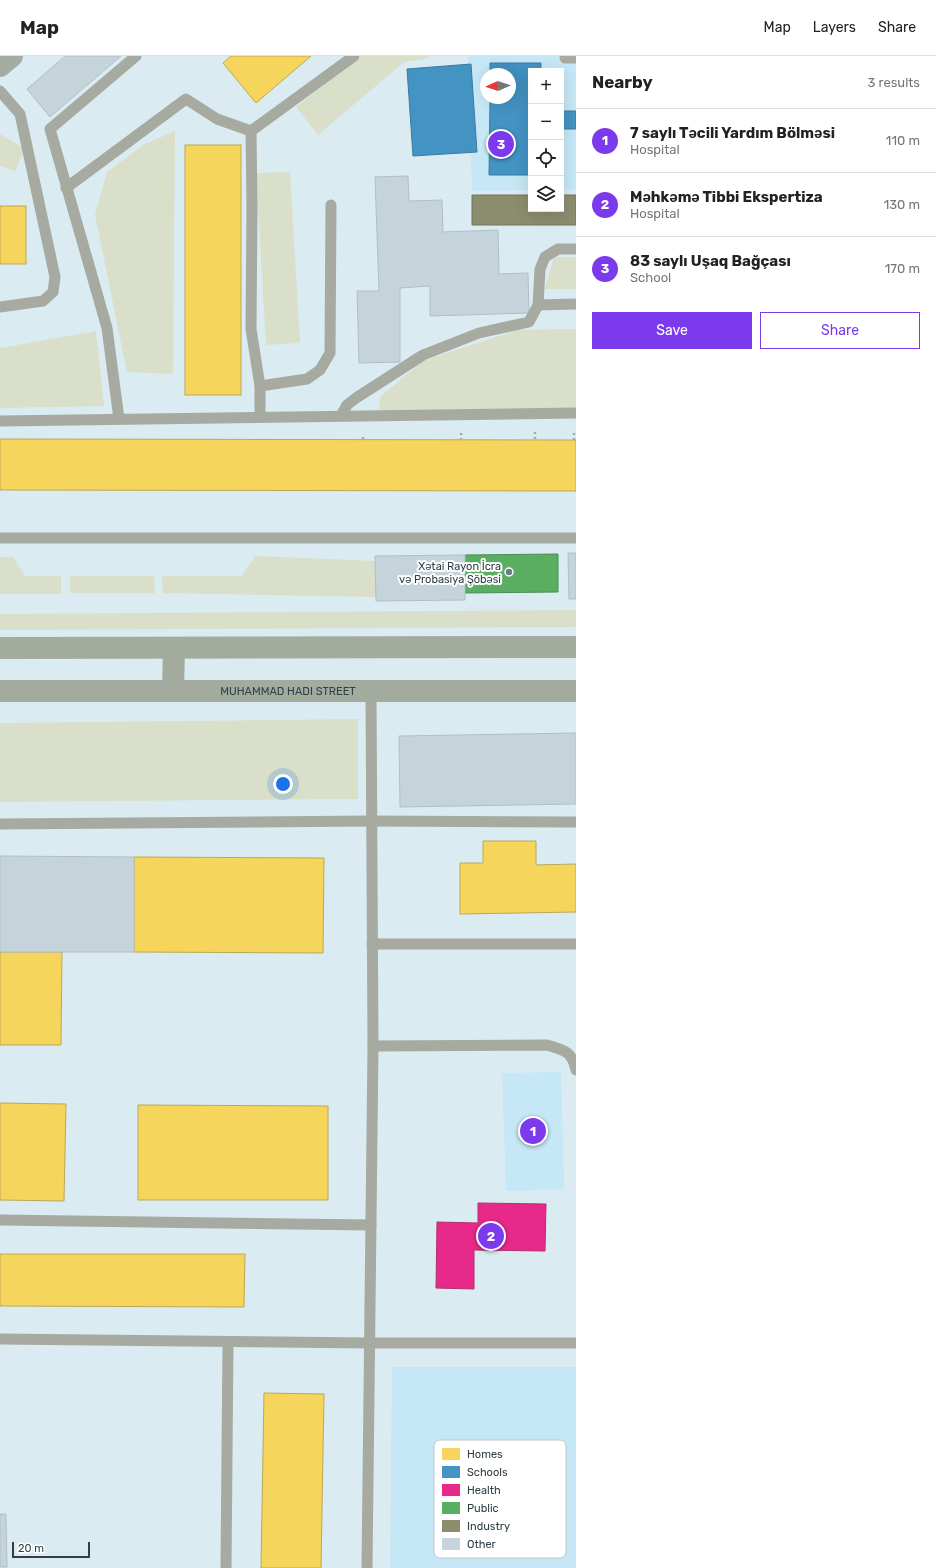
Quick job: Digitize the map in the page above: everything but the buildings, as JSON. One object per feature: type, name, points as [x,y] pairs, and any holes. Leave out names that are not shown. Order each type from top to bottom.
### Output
[{"type":"main road","points":[[0,66],[12,56]]},
{"type":"street","points":[[0,648],[576,647]]},
{"type":"street","points":[[173,690],[174,648]]},
{"type":"street","name":"MUHAMMAD HADI STREET","points":[[0,690],[576,691]]},
{"type":"lane","points":[[119,419],[107,328],[50,130],[136,56]]},
{"type":"lane","points":[[250,131],[354,56]]},
{"type":"lane","points":[[0,91],[20,114],[55,277],[53,292],[43,301],[0,308]]},
{"type":"lane","points":[[66,188],[186,99],[217,119],[250,131]]},
{"type":"lane","points":[[250,131],[252,207],[251,328],[260,386],[260,417]]},
{"type":"lane","points":[[260,386],[308,379],[320,370],[330,353],[331,205]]},
{"type":"lane","points":[[341,416],[347,405],[352,401],[423,355],[479,333],[529,322],[538,305],[540,269],[545,258],[558,250],[576,249]]},
{"type":"lane","points":[[538,305],[576,304]]},
{"type":"lane","points":[[0,421],[576,413]]},
{"type":"lane","points":[[0,538],[576,538]]},
{"type":"lane","points":[[368,1568],[373,1046],[371,691]]},
{"type":"lane","points":[[0,824],[371,821],[576,822]]},
{"type":"lane","points":[[372,944],[576,944]]},
{"type":"lane","points":[[373,1046],[547,1045],[565,1050],[574,1062],[576,1070]]},
{"type":"lane","points":[[0,1220],[371,1225]]},
{"type":"lane","points":[[0,1339],[370,1343],[576,1343]]},
{"type":"lane","points":[[226,1568],[228,1342]]},
{"type":"shaded area","points":[[468,56],[576,56],[576,189],[564,190],[564,68],[528,68],[528,190],[472,191]]},
{"type":"shaded area","points":[[561,1072],[564,1189],[506,1191],[502,1073]]},
{"type":"shaded area","points":[[392,1367],[576,1367],[576,1568],[390,1568]]},
{"type":"green space","points":[[361,56],[429,56],[425,59],[404,62],[318,135],[296,107]]},
{"type":"green space","points":[[175,131],[173,374],[127,372],[95,215],[107,172],[143,145]]},
{"type":"green space","points":[[0,134],[25,149],[15,171],[0,166]]},
{"type":"green space","points":[[290,172],[300,343],[266,345],[256,173]]},
{"type":"green space","points":[[554,257],[576,257],[576,289],[545,289]]},
{"type":"green space","points":[[576,329],[576,408],[379,411],[380,397],[423,361],[518,330]]},
{"type":"green space","points":[[96,331],[104,406],[0,408],[0,348]]},
{"type":"green space","points":[[255,556],[375,561],[376,597],[163,593],[162,576],[242,576]]},
{"type":"green space","points":[[0,557],[13,557],[25,576],[61,576],[61,594],[0,594]]},
{"type":"green space","points":[[70,576],[154,576],[155,593],[70,593]]},
{"type":"green space","points":[[576,610],[576,627],[0,630],[0,614]]},
{"type":"green space","points":[[358,719],[358,799],[0,802],[0,723]]},
{"type":"place","name":"83 saylı Uşaq Bağçası","points":[[501,144]]},
{"type":"place","name":"Xətai Rayon İcra və Probasiya Şöbəsi","points":[[509,572]]},
{"type":"place","name":"7 saylı Təcili Yardım Bölməsi","points":[[533,1131]]},
{"type":"place","name":"Məhkəmə Tibbi Ekspertiza","points":[[491,1236]]}]
